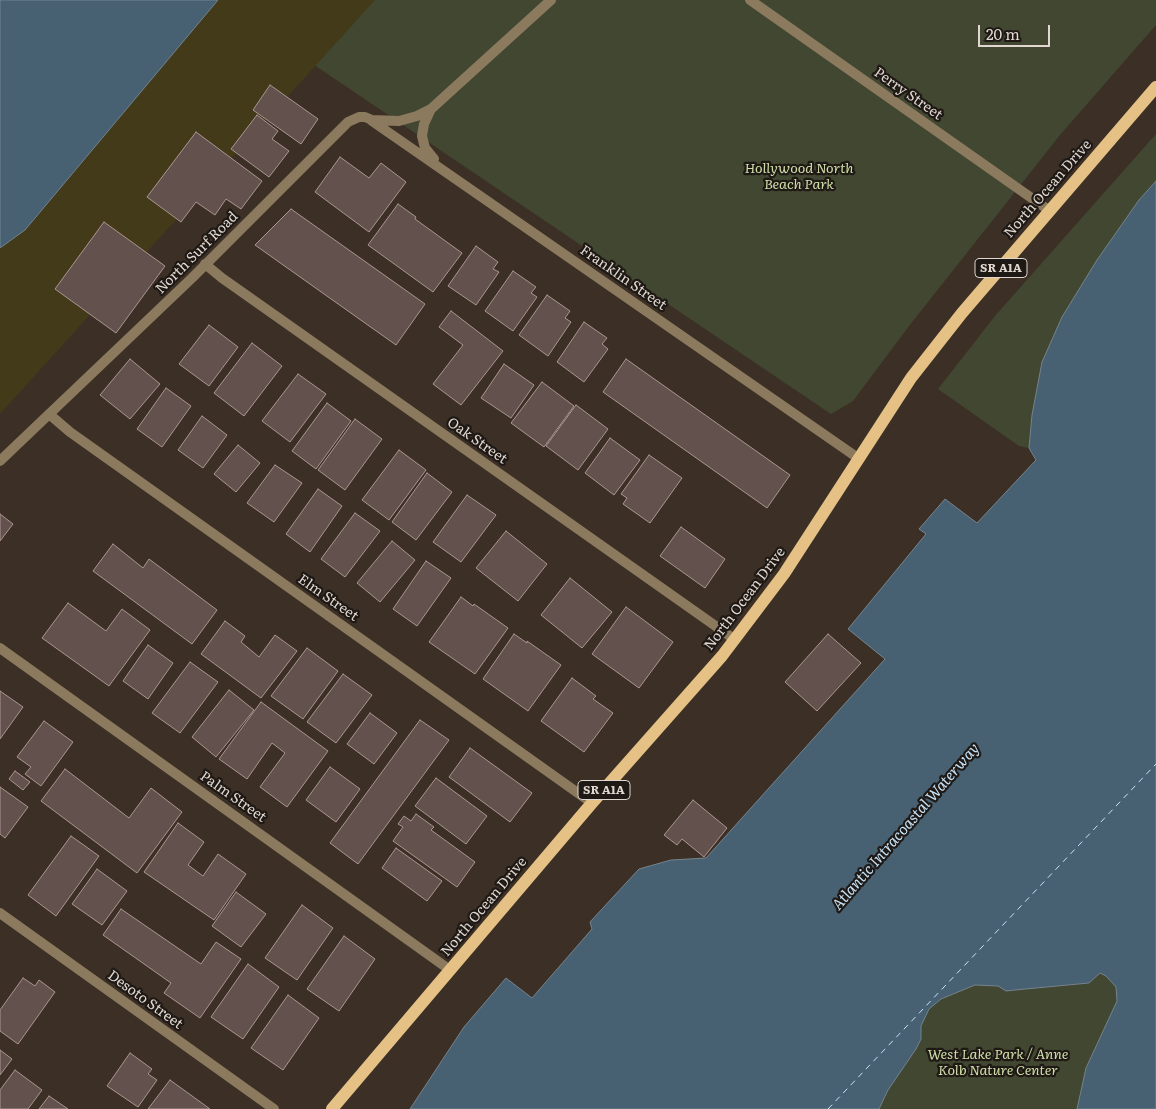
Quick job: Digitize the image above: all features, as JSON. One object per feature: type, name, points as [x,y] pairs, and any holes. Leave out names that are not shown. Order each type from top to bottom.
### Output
[{"type":"main road","name":"North Ocean Drive","points":[[332,1109],[592,804],[705,675],[784,574],[910,378],[962,313],[1156,88]]},
{"type":"street","name":"North Surf Road","points":[[0,461],[205,264],[348,122],[359,117],[372,120],[399,121],[430,109],[550,0]]},
{"type":"street","name":"Perry Street","points":[[750,0],[1050,211]]},
{"type":"street","points":[[430,109],[424,124],[423,142],[430,154],[445,171]]},
{"type":"street","name":"Franklin Street","points":[[372,120],[858,458]]},
{"type":"street","name":"Oak Street","points":[[205,264],[230,284],[734,639]]},
{"type":"street","name":"Elm Street","points":[[49,414],[70,432],[592,804]]},
{"type":"street","name":"Palm Street","points":[[0,648],[450,970]]},
{"type":"street","name":"Desoto Street","points":[[0,913],[274,1109]]},
{"type":"green space","name":"Hollywood North Beach Park","points":[[218,0],[1156,0],[1156,25],[1060,135],[909,326],[853,401],[831,414]]},
{"type":"green space","points":[[1156,134],[1156,181],[1139,200],[1062,317],[1042,362],[1032,415],[1029,448],[1019,446],[938,389],[995,316]]},
{"type":"green space","name":"West Lake Park / Anne Kolb Nature Center","points":[[1100,973],[1106,975],[1116,987],[1117,1001],[1086,1068],[1077,1109],[879,1109],[888,1090],[921,1039],[921,1026],[929,1009],[941,999],[975,985],[998,986],[1006,991],[1089,983]]},
{"type":"sand","points":[[218,0],[375,0],[0,414],[0,248],[25,230]]},
{"type":"water","points":[[0,0],[218,0],[25,230],[0,248]]},
{"type":"water","name":"Atlantic Intracoastal Waterway","points":[[1156,181],[1156,1109],[1077,1109],[1086,1068],[1117,1001],[1116,987],[1106,976],[1100,973],[1089,983],[1006,991],[998,986],[975,985],[941,999],[929,1009],[921,1026],[921,1039],[916,1049],[888,1090],[879,1109],[410,1109],[464,1027],[506,978],[532,998],[592,929],[590,922],[639,869],[671,860],[706,858],[885,659],[848,629],[926,534],[919,529],[945,499],[977,523],[1036,460],[1029,448],[1032,415],[1042,362],[1062,317],[1097,260],[1139,200]]},
{"type":"building","points":[[270,85],[318,119],[301,144],[253,110]]},
{"type":"building","points":[[257,115],[278,131],[272,139],[289,151],[269,177],[231,149]]},
{"type":"building","points":[[196,132],[262,181],[241,209],[226,199],[215,215],[196,202],[181,222],[147,197]]},
{"type":"building","points":[[340,157],[369,178],[381,163],[406,182],[369,232],[315,192]]},
{"type":"building","points":[[398,204],[416,217],[415,219],[462,253],[433,292],[368,245]]},
{"type":"building","points":[[291,209],[425,304],[396,345],[255,245]]},
{"type":"building","points":[[104,222],[165,266],[116,333],[55,289]]},
{"type":"building","points":[[476,246],[498,262],[493,269],[499,272],[476,305],[448,286]]},
{"type":"building","points":[[513,271],[536,287],[531,293],[537,297],[513,331],[485,311]]},
{"type":"building","points":[[547,295],[570,311],[565,318],[571,322],[548,356],[519,335]]},
{"type":"building","points":[[451,311],[503,351],[461,405],[433,384],[463,345],[439,327]]},
{"type":"building","points":[[584,322],[607,338],[602,344],[608,349],[584,382],[557,362]]},
{"type":"building","points":[[209,325],[238,347],[209,386],[179,364]]},
{"type":"building","points":[[252,343],[282,366],[244,416],[214,393]]},
{"type":"building","points":[[130,359],[160,384],[130,419],[100,395]]},
{"type":"building","points":[[626,359],[790,475],[767,508],[603,392]]},
{"type":"building","points":[[504,364],[534,385],[511,418],[481,398]]},
{"type":"building","points":[[298,374],[326,394],[290,442],[262,421]]},
{"type":"building","points":[[542,382],[574,406],[544,447],[511,423]]},
{"type":"building","points":[[166,388],[191,406],[162,447],[137,429]]},
{"type":"building","points":[[327,403],[351,421],[316,469],[292,451]]},
{"type":"building","points":[[576,405],[608,429],[578,470],[546,446]]},
{"type":"building","points":[[202,416],[227,435],[203,468],[178,450]]},
{"type":"building","points":[[355,419],[382,439],[345,490],[318,470]]},
{"type":"building","points":[[610,438],[640,460],[614,495],[585,473]]},
{"type":"building","points":[[238,445],[260,463],[236,492],[214,474]]},
{"type":"building","points":[[399,450],[426,470],[389,520],[362,500]]},
{"type":"building","points":[[649,455],[682,478],[650,523],[623,504],[627,498],[621,494]]},
{"type":"building","points":[[275,465],[302,483],[274,522],[247,503]]},
{"type":"building","points":[[427,473],[452,492],[416,540],[392,522]]},
{"type":"building","points":[[318,489],[342,506],[310,552],[286,534]]},
{"type":"building","points":[[467,495],[496,515],[461,562],[433,542]]},
{"type":"building","points":[[355,513],[380,531],[345,577],[321,559]]},
{"type":"building","points":[[0,514],[13,524],[0,541]]},
{"type":"building","points":[[681,527],[725,559],[705,588],[660,556]]},
{"type":"building","points":[[506,531],[547,564],[518,601],[476,568]]},
{"type":"building","points":[[392,541],[415,560],[380,602],[357,583]]},
{"type":"building","points":[[113,544],[143,568],[149,559],[217,610],[192,644],[93,571]]},
{"type":"building","points":[[426,561],[451,578],[417,626],[393,609]]},
{"type":"building","points":[[570,578],[612,612],[582,648],[541,615]]},
{"type":"building","points":[[461,597],[508,628],[475,674],[429,642]]},
{"type":"building","points":[[68,603],[106,631],[122,609],[150,630],[109,686],[42,638]]},
{"type":"building","points":[[626,607],[673,642],[639,688],[592,654]]},
{"type":"building","points":[[225,621],[245,636],[241,642],[259,657],[275,635],[297,651],[261,698],[201,654]]},
{"type":"building","points":[[514,634],[561,665],[528,711],[483,679]]},
{"type":"building","points":[[828,634],[861,663],[817,711],[785,682]]},
{"type":"building","points":[[148,645],[173,663],[148,699],[123,681]]},
{"type":"building","points":[[307,648],[338,671],[303,719],[271,696]]},
{"type":"building","points":[[190,662],[218,682],[180,733],[152,713]]},
{"type":"building","points":[[343,674],[372,695],[336,743],[307,722]]},
{"type":"building","points":[[572,678],[596,696],[593,699],[613,713],[584,752],[541,721]]},
{"type":"building","points":[[229,690],[254,710],[216,757],[192,737]]},
{"type":"building","points":[[0,691],[23,707],[0,739]]},
{"type":"building","points":[[261,702],[328,751],[287,807],[260,787],[285,753],[272,743],[247,779],[219,759]]},
{"type":"building","points":[[370,713],[397,733],[374,764],[347,744]]},
{"type":"building","points":[[420,720],[449,740],[358,864],[330,843]]},
{"type":"building","points":[[44,721],[73,742],[41,786],[25,774],[31,767],[17,757]]},
{"type":"building","points":[[470,748],[532,793],[510,822],[449,777]]},
{"type":"building","points":[[330,767],[360,789],[336,822],[306,800]]},
{"type":"building","points":[[65,769],[129,818],[151,788],[182,812],[137,873],[41,801]]},
{"type":"building","points":[[15,771],[30,782],[23,790],[9,779]]},
{"type":"building","points":[[436,778],[487,816],[466,844],[415,806]]},
{"type":"building","points":[[0,787],[28,807],[5,838],[0,834]]},
{"type":"building","points":[[693,800],[727,828],[704,857],[682,839],[677,845],[664,835]]},
{"type":"building","points":[[416,814],[434,827],[431,830],[475,862],[457,887],[393,841],[403,827],[398,824],[404,816],[411,821]]},
{"type":"building","points":[[178,823],[204,842],[188,865],[203,876],[218,854],[246,874],[214,920],[144,872]]},
{"type":"building","points":[[71,836],[99,856],[56,916],[28,895]]},
{"type":"building","points":[[396,848],[442,881],[427,901],[382,868]]},
{"type":"building","points":[[97,869],[127,891],[102,925],[72,904]]},
{"type":"building","points":[[236,892],[266,914],[241,947],[212,926]]},
{"type":"building","points":[[302,905],[333,928],[297,980],[265,958]]},
{"type":"building","points":[[121,909],[201,964],[216,942],[241,959],[200,1018],[164,993],[171,983],[103,935]]},
{"type":"building","points":[[344,936],[375,959],[339,1011],[307,989]]},
{"type":"building","points":[[248,964],[279,987],[243,1039],[211,1017]]},
{"type":"building","points":[[23,978],[35,986],[39,980],[55,992],[18,1044],[0,1031],[0,1010]]},
{"type":"building","points":[[288,995],[319,1018],[283,1070],[251,1048]]},
{"type":"building","points":[[0,1050],[12,1059],[0,1075]]},
{"type":"building","points":[[130,1053],[152,1069],[148,1074],[157,1080],[138,1107],[107,1086]]},
{"type":"building","points":[[15,1070],[42,1090],[28,1109],[0,1109],[0,1090]]},
{"type":"building","points":[[170,1080],[210,1109],[148,1109]]},
{"type":"building","points":[[49,1096],[68,1109],[39,1109]]},
{"type":"ferry route","points":[[828,1109],[1156,764]]}]
